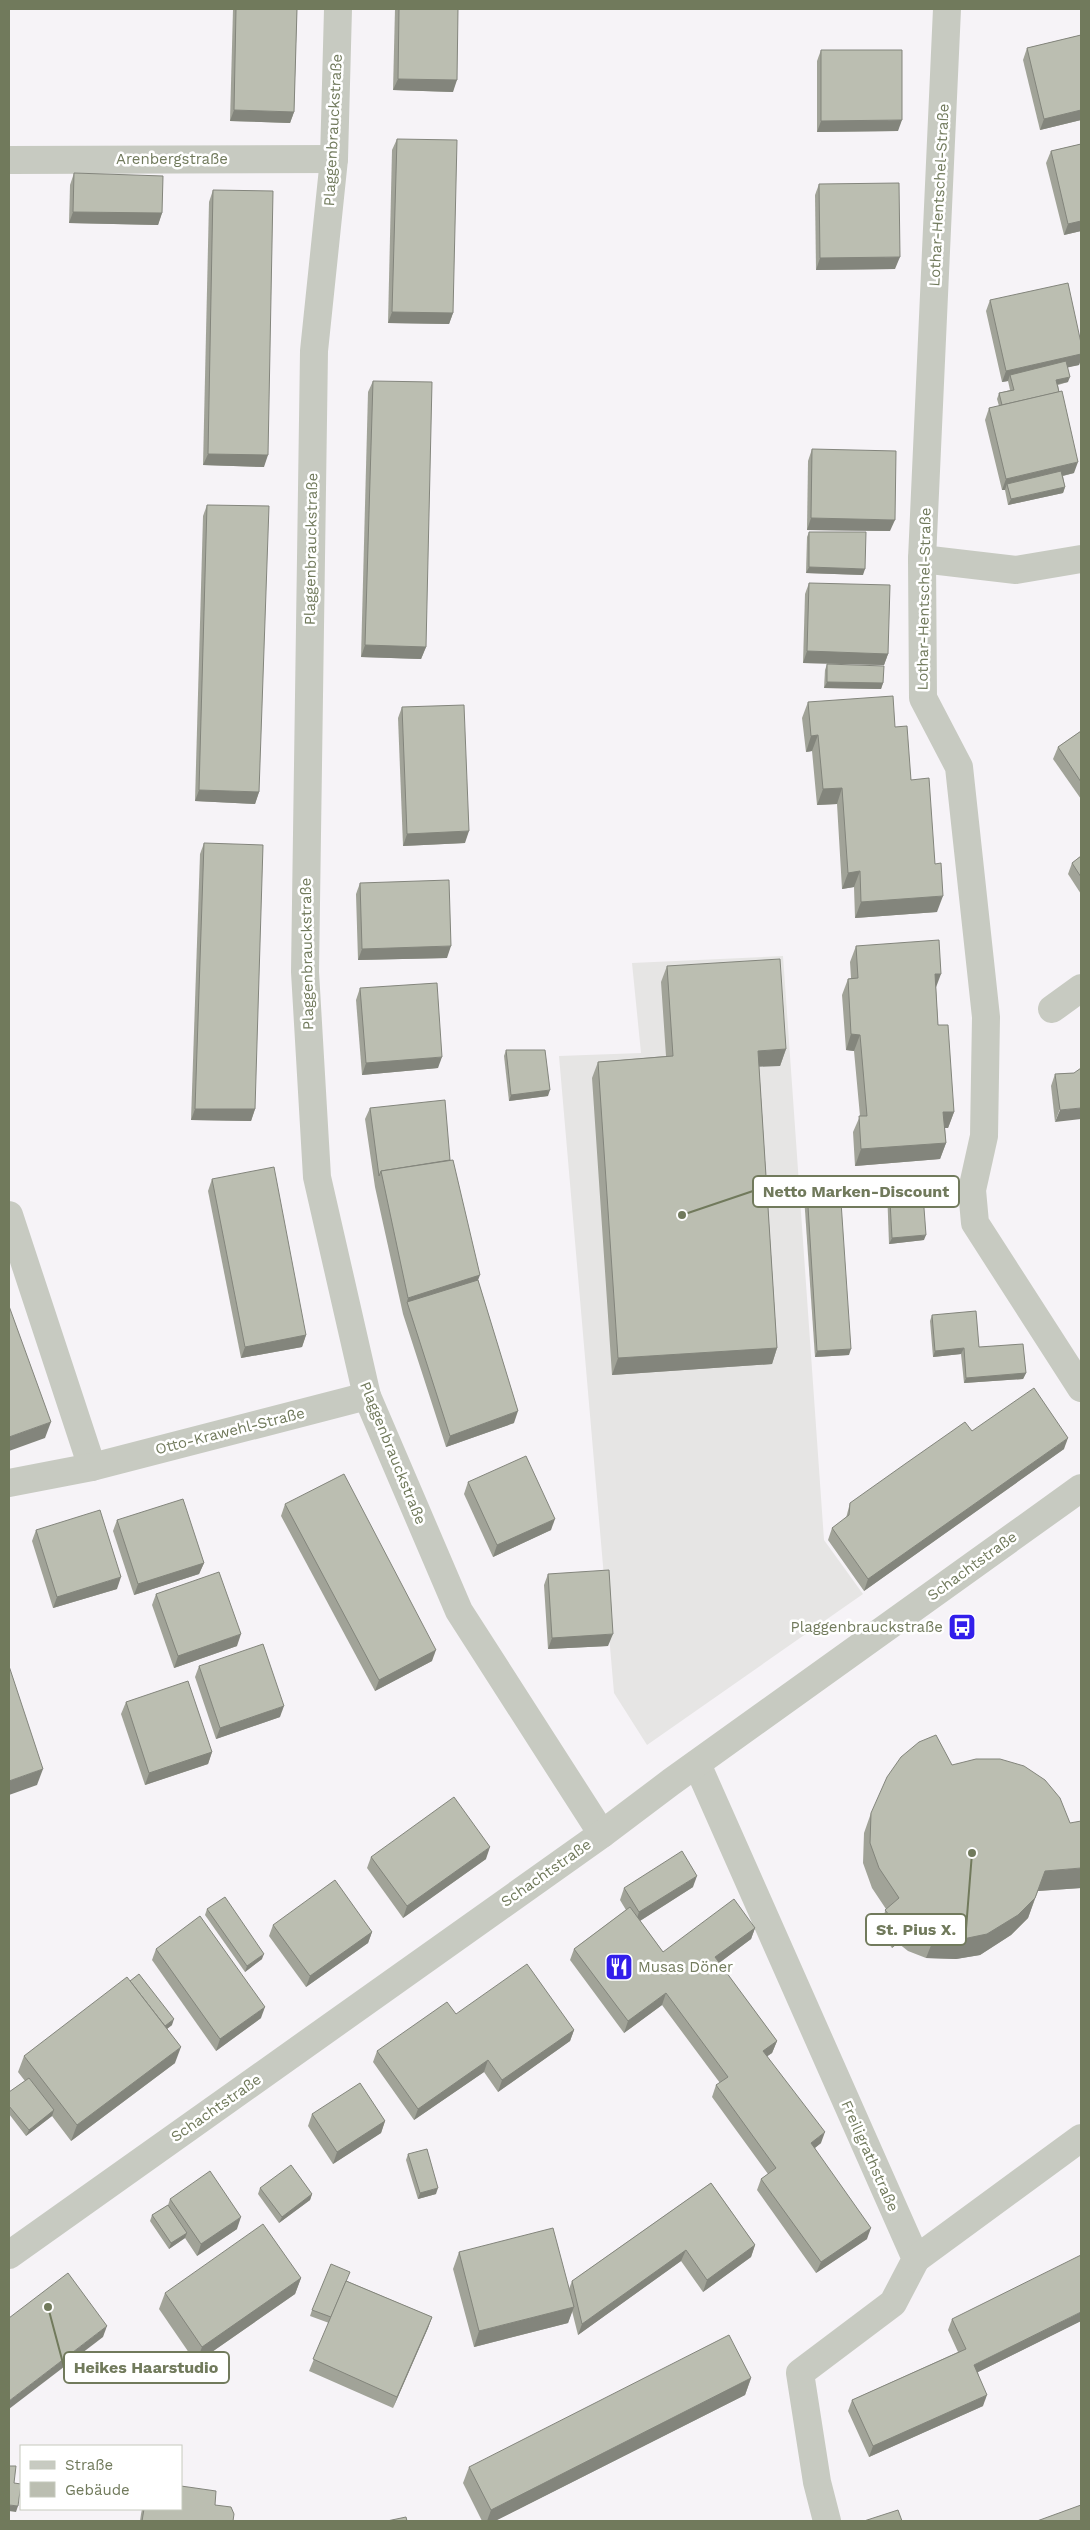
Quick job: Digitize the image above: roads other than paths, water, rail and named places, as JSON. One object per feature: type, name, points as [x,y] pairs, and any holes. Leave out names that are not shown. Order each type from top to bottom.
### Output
[{"type":"street","name":"Plaggenbrauckstraße","points":[[338,9],[334,159],[314,351],[305,972],[317,1177],[368,1396],[459,1611],[602,1834]]},
{"type":"street","name":"Lothar-Hentschel-Straße","points":[[947,9],[922,559],[923,698],[958,767],[986,1017],[984,1136],[972,1190],[975,1223],[1081,1388]]},
{"type":"street","name":"Arenbergstraße","points":[[9,160],[334,159]]},
{"type":"street","points":[[922,559],[1016,570],[1081,559]]},
{"type":"street","points":[[1052,1009],[1081,988]]},
{"type":"street","points":[[9,1215],[92,1467]]},
{"type":"street","name":"Otto-Krawehl-Straße","points":[[9,1483],[92,1467],[368,1396]]},
{"type":"street","name":"Schachtstraße","points":[[9,2256],[602,1834],[1081,1488]]},
{"type":"street","name":"Freiligrathstraße","points":[[697,1764],[916,2259]]},
{"type":"street","points":[[827,2521],[817,2482],[800,2373],[893,2303],[916,2259],[1081,2138]]},
{"type":"place","name":"Netto Marken-Discount","points":[[682,1215]]},
{"type":"place","name":"Plaggenbrauckstraße","points":[[962,1627]]},
{"type":"place","name":"St. Pius X.","points":[[972,1853]]},
{"type":"place","name":"Musas Döner","points":[[619,1967]]},
{"type":"place","name":"Heikes Haarstudio","points":[[48,2307]]}]
